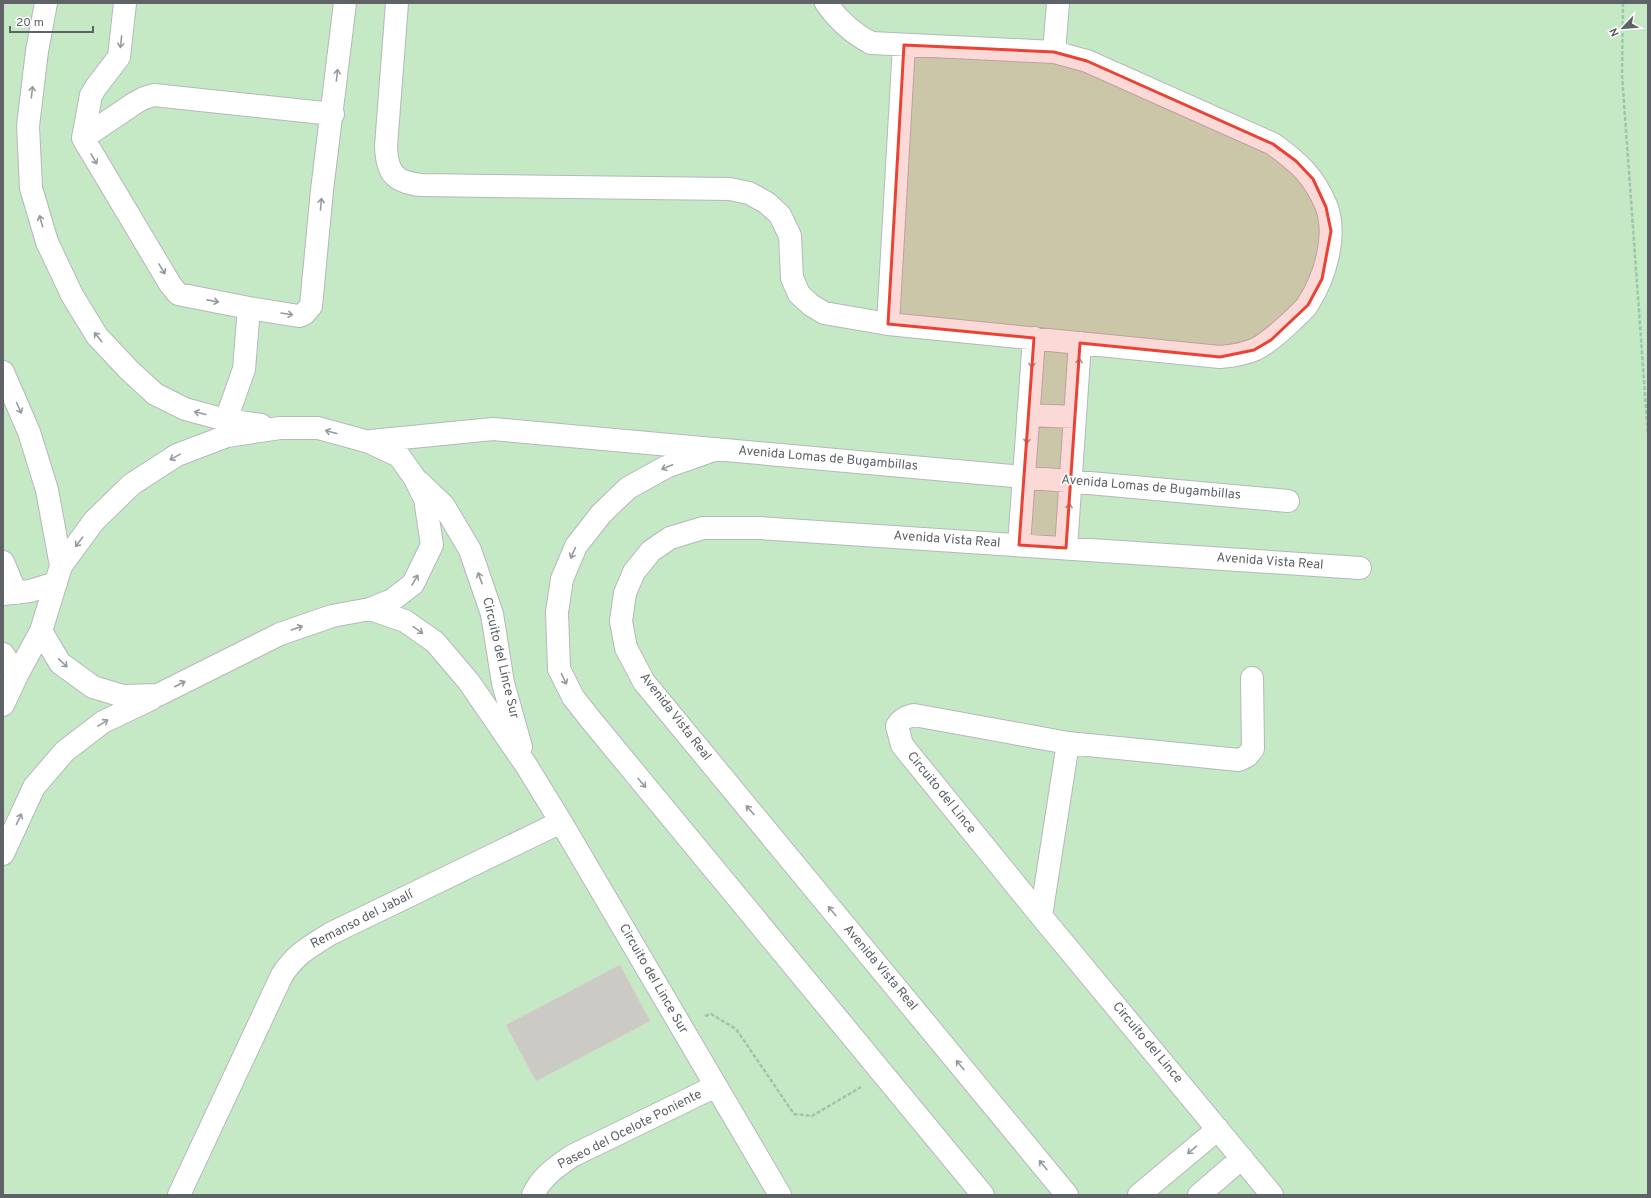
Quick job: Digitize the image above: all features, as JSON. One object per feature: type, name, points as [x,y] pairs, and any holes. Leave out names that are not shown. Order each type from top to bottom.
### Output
[{"type":"street","points":[[3,854],[34,787],[66,751],[103,722],[280,634],[332,616],[370,609],[392,600],[413,584],[432,545],[425,499],[414,477],[399,456],[369,442],[318,428],[280,428],[226,420],[185,409],[155,394],[129,370],[97,336],[72,295],[47,242],[32,188],[28,126],[37,51],[46,3]]},
{"type":"street","points":[[125,3],[119,57],[91,94],[82,138],[174,290],[178,294],[299,316],[304,314],[311,306],[322,190],[333,114],[346,3]]},
{"type":"street","points":[[397,3],[386,160],[392,175],[407,183],[421,185],[730,189],[749,193],[767,203],[780,215],[790,236],[792,278],[799,294],[811,306],[824,313],[888,324],[1220,357],[1238,355],[1254,350],[1271,340],[1308,305],[1322,279],[1329,251],[1330,231],[1326,207],[1313,179],[1296,161],[1273,144],[1087,61],[1054,52],[871,43],[856,35],[833,14],[826,3]]},
{"type":"street","points":[[1054,52],[1058,3]]},
{"type":"street","points":[[888,324],[904,45]]},
{"type":"street","points":[[82,138],[135,103],[154,95],[333,114]]},
{"type":"street","points":[[226,420],[244,369],[249,308]]},
{"type":"street","points":[[1018,545],[1034,338]]},
{"type":"street","points":[[1066,548],[1080,343]]},
{"type":"street","points":[[3,372],[29,432],[47,490],[59,575]]},
{"type":"street","points":[[1028,415],[1075,417]]},
{"type":"street","points":[[3,705],[41,631],[59,575],[94,521],[132,484],[177,455],[227,436],[280,428]]},
{"type":"street","name":"Avenida Lomas de Bugambillas","points":[[369,442],[493,429],[1288,501]]},
{"type":"street","points":[[717,449],[666,467],[628,488],[601,514],[576,546],[562,579],[558,606],[559,669],[573,697],[591,720],[983,1195]]},
{"type":"street","name":"Circuito del Lince Sur","points":[[414,477],[444,506],[470,550],[492,614],[503,683],[526,765]]},
{"type":"street","name":"Avenida Vista Real","points":[[1067,1195],[644,682],[626,648],[621,621],[625,593],[634,572],[651,551],[670,538],[703,528],[759,528],[1360,568]]},
{"type":"street","points":[[3,562],[10,594],[59,575]]},
{"type":"street","name":"Circuito del Lince Sur","points":[[370,609],[405,621],[435,642],[470,682],[526,765],[561,822],[780,1195]]},
{"type":"street","points":[[41,631],[60,663],[93,687],[123,696],[158,695]]},
{"type":"street","points":[[3,654],[17,676]]},
{"type":"street","name":"Circuito del Lince","points":[[1252,678],[1253,748],[1251,753],[1239,760],[1068,743],[914,715],[907,716],[901,720],[897,726],[902,745],[1041,916],[1272,1195]]},
{"type":"street","points":[[1041,916],[1068,743]]},
{"type":"street","name":"Remanso del Jabalí","points":[[179,1195],[282,975],[291,961],[303,950],[330,934],[561,822]]},
{"type":"street","name":"Paseo del Ocelote Poniente","points":[[533,1195],[536,1188],[551,1170],[572,1156],[716,1086]]},
{"type":"street","points":[[1139,1195],[1218,1129]]},
{"type":"street","points":[[1200,1195],[1242,1158]]},
{"type":"path","points":[[1623,3],[1622,75],[1648,436]]},
{"type":"path","points":[[680,1025],[711,1014],[736,1029],[794,1114],[812,1116],[883,1074]]},
{"type":"highlighted area","points":[[904,45],[1054,52],[1087,61],[1273,144],[1296,161],[1313,179],[1326,207],[1331,231],[1322,279],[1308,305],[1271,340],[1254,350],[1220,357],[1080,343],[1066,548],[1019,545],[1034,338],[888,324]]},
{"type":"green space","points":[[3,3],[1648,3],[1648,1195],[3,1195]]},
{"type":"building","points":[[620,965],[650,1021],[536,1081],[506,1025]]}]
